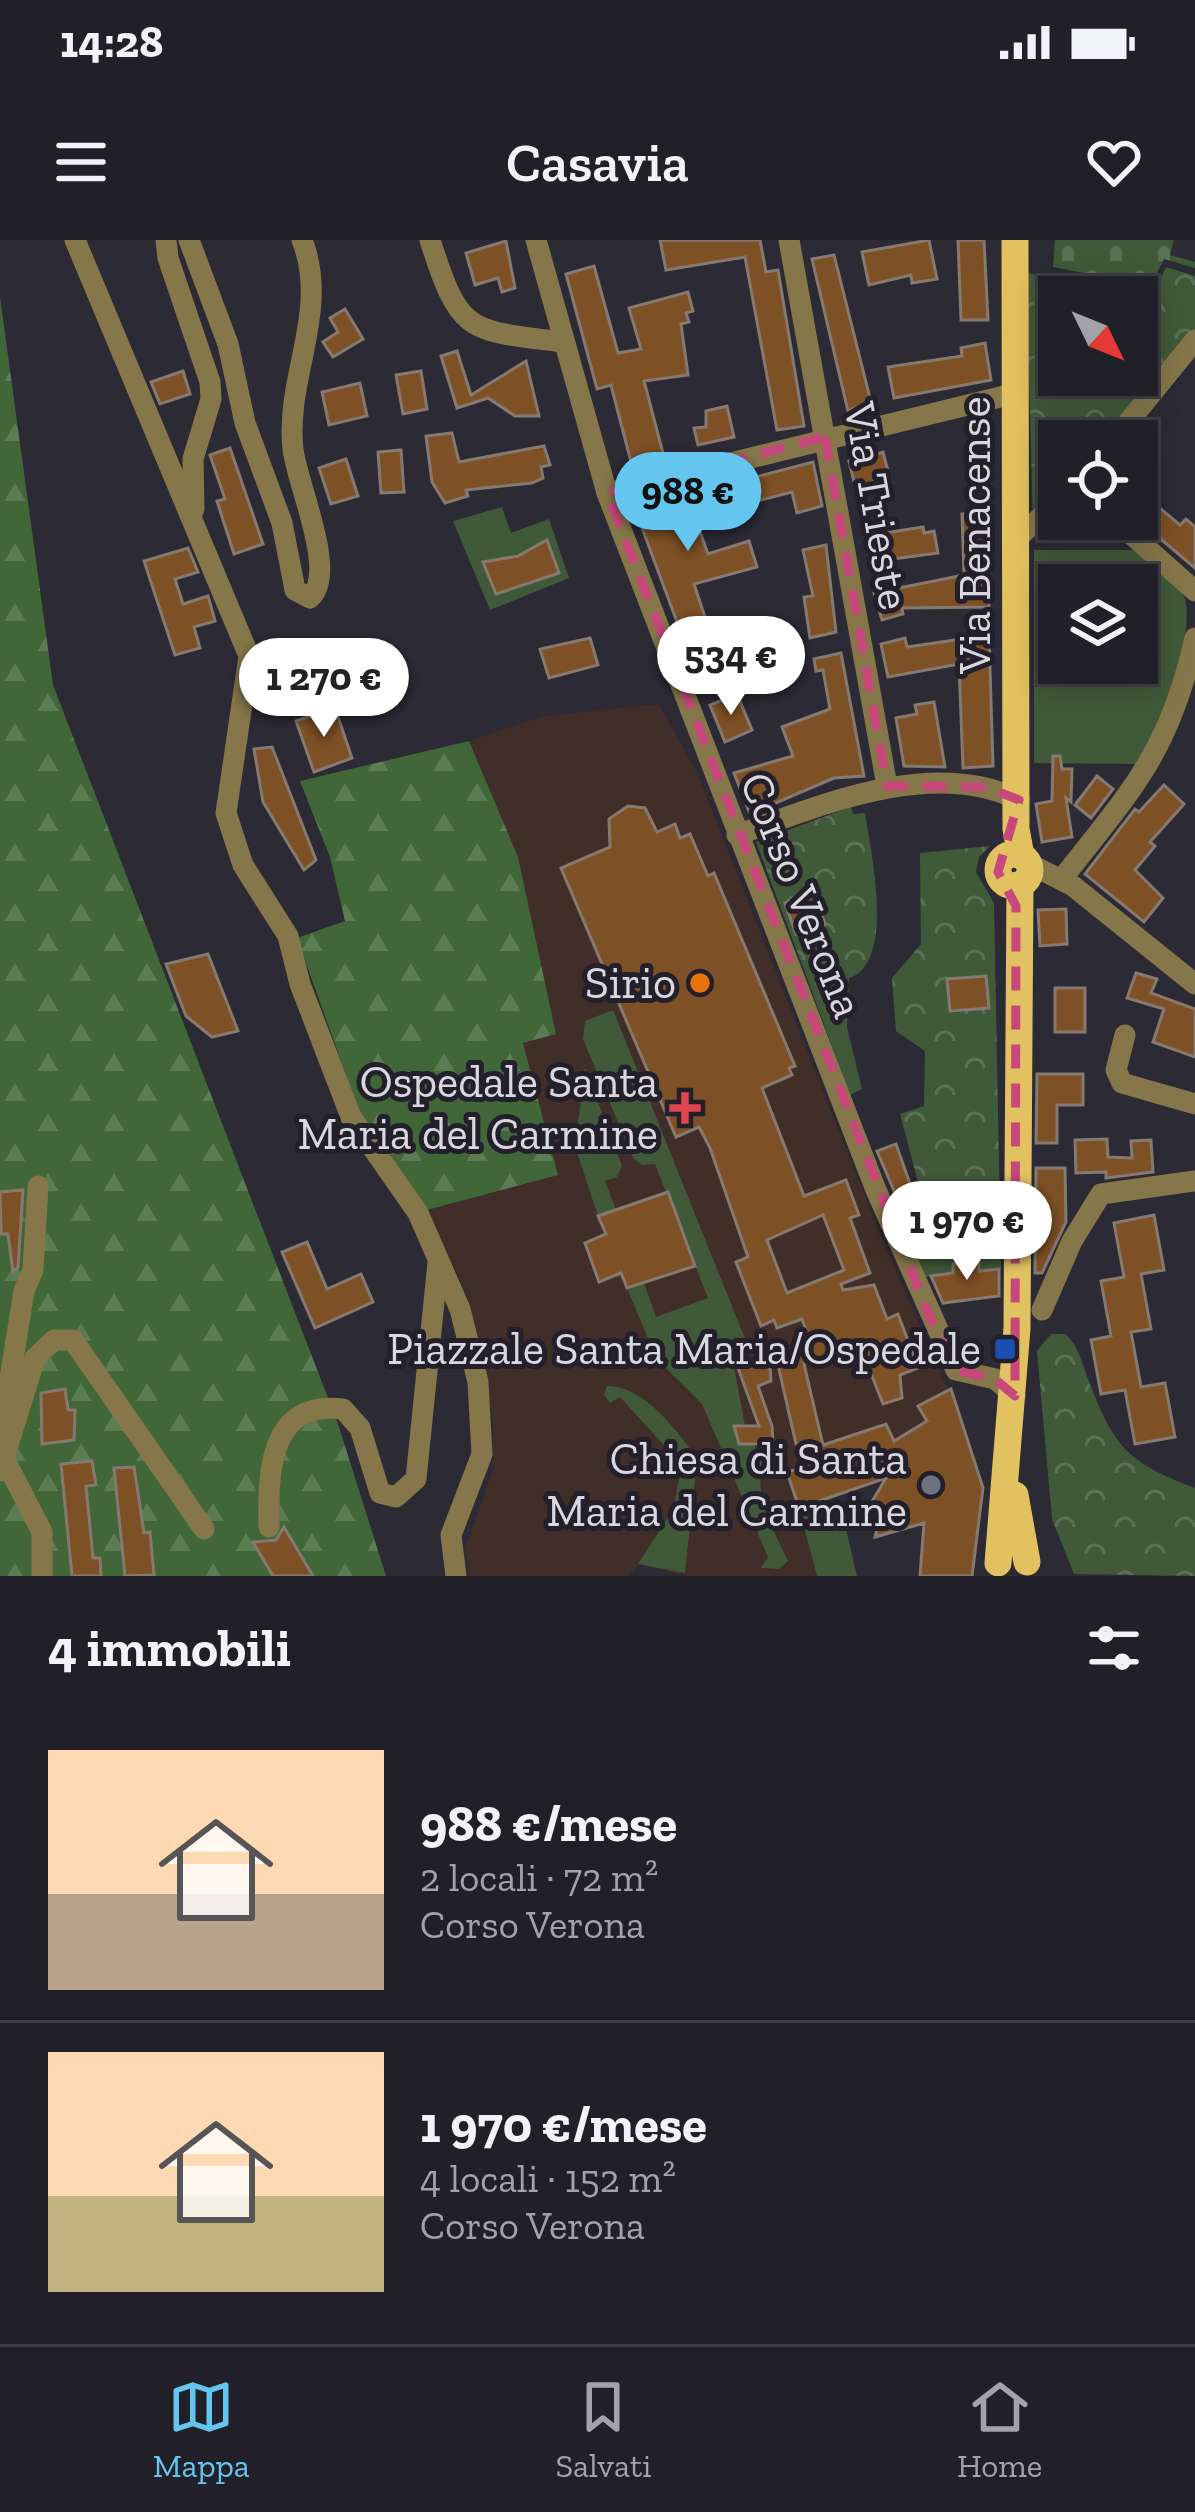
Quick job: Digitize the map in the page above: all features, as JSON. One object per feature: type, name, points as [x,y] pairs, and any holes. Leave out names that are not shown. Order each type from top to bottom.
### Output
[{"type":"main road","name":"Via Benacense","points":[[1016,240],[1018,800],[1025,871],[1011,1461],[1023,1570]]},
{"type":"street","points":[[75,240],[249,656],[226,813],[243,866],[288,936],[300,984],[351,1117],[418,1213],[460,1309],[478,1382],[482,1454],[451,1534],[456,1576]]},
{"type":"street","points":[[166,240],[167,258],[199,336],[210,382],[211,399],[193,459],[194,509],[188,514]]},
{"type":"street","points":[[189,240],[228,344],[245,423],[282,523],[288,572],[295,590],[310,598],[323,570],[293,447],[292,421],[313,312],[312,274],[302,240]]},
{"type":"street","points":[[430,240],[451,302],[465,320],[497,334],[562,342]]},
{"type":"street","name":"Corso Verona","points":[[536,240],[607,493],[876,1190],[956,1370],[995,1379],[1015,1396]]},
{"type":"street","name":"Via Trieste","points":[[796,241],[825,437],[887,786]]},
{"type":"street","points":[[1130,420],[1195,340]]},
{"type":"street","points":[[607,493],[1017,393]]},
{"type":"street","points":[[1016,539],[1038,520]]},
{"type":"street","points":[[1138,540],[1195,591]]},
{"type":"street","points":[[1195,638],[1182,697],[1162,746],[1025,871],[1195,984]]},
{"type":"street","points":[[737,835],[887,786],[987,787],[1018,800]]},
{"type":"street","points":[[1125,1035],[1116,1070],[1122,1083],[1195,1104]]},
{"type":"street","points":[[1042,1310],[1072,1241],[1101,1194],[1195,1181]]},
{"type":"street","points":[[38,1186],[33,1270],[24,1291],[4,1462],[42,1532],[42,1576]]},
{"type":"street","points":[[269,1527],[268,1468],[277,1441],[291,1424],[325,1407],[344,1409],[360,1428],[380,1493],[396,1497],[416,1479],[439,1260]]},
{"type":"street","points":[[4,1462],[35,1358],[54,1340],[73,1340],[204,1529]]},
{"type":"highlighted area","points":[[825,437],[887,786],[987,787],[1019,800],[998,872],[1016,906],[1015,1396],[995,1379],[956,1370],[927,1311],[607,493]]},
{"type":"shaded area","name":"Ospedale Santa Maria del Carmine","points":[[659,704],[698,775],[871,1212],[965,1430],[879,1481],[800,1508],[817,1576],[686,1576],[638,1564],[629,1576],[468,1576],[465,1549],[493,1469],[493,1420],[468,1296],[427,1210],[558,1174],[523,1042],[556,1033],[518,857],[469,741],[544,716]],"holes":[[[667,1192],[695,1265],[627,1287],[599,1216]]]},
{"type":"green space","points":[[1055,240],[1174,240],[1170,255],[1195,262],[1195,268],[1164,259],[1155,276],[1099,276],[1053,267]]},
{"type":"green space","points":[[1166,267],[1195,276],[1195,330],[1158,375],[1158,284]]},
{"type":"green space","points":[[1026,273],[1045,276],[1038,276],[1038,396],[1140,396],[1120,420],[1038,420],[1038,517],[1033,522]]},
{"type":"green space","points":[[0,297],[53,685],[338,1424],[386,1576],[0,1576]]},
{"type":"green space","points":[[502,507],[511,533],[549,519],[569,578],[490,610],[453,521]],"holes":[[[547,540],[558,573],[534,582],[518,578],[520,586],[496,594],[484,562],[523,553]]]},
{"type":"green space","points":[[1034,550],[1141,550],[1157,564],[1038,564],[1038,684],[1158,684],[1158,565],[1185,599],[1185,635],[1174,684],[1140,764],[1034,763]]},
{"type":"green space","points":[[469,741],[518,857],[556,1034],[523,1043],[558,1175],[427,1210],[359,1111],[297,938],[345,921],[330,857],[300,781]]},
{"type":"green space","points":[[851,807],[853,814],[865,813],[868,830],[877,899],[874,945],[856,975],[810,986],[756,842]]},
{"type":"green space","points":[[990,846],[979,857],[976,872],[994,903],[1001,1269],[979,1271],[978,1261],[954,1264],[953,1274],[918,1278],[891,1202],[922,1197],[900,1114],[924,1106],[925,1051],[896,1031],[892,978],[921,944],[920,853]]},
{"type":"green space","points":[[849,977],[847,1027],[862,1089],[850,1095],[810,986]]},
{"type":"green space","points":[[613,1010],[748,1346],[732,1356],[745,1426],[735,1427],[739,1444],[753,1444],[763,1458],[762,1499],[788,1561],[779,1569],[761,1568],[768,1557],[702,1404],[656,1358],[627,1288],[644,1283],[656,1317],[708,1298],[655,1164],[642,1165],[633,1158],[583,1039],[585,1021]]},
{"type":"green space","points":[[585,1068],[622,1166],[617,1177],[605,1181],[616,1210],[598,1216],[575,1146]]},
{"type":"green space","points":[[1051,1334],[1065,1334],[1073,1343],[1105,1419],[1125,1448],[1137,1460],[1195,1488],[1195,1576],[1074,1574],[1052,1519],[1037,1351]]},
{"type":"green space","points":[[607,1386],[647,1402],[697,1459],[685,1573],[638,1564],[673,1510],[680,1475],[663,1444],[620,1397],[610,1403],[604,1395]]},
{"type":"green space","points":[[819,1501],[821,1510],[836,1509],[843,1516],[857,1576],[817,1576],[799,1508]]},
{"type":"building","points":[[660,240],[760,240],[766,272],[778,270],[804,426],[777,430],[745,257],[666,270]]},
{"type":"building","points":[[929,240],[937,279],[912,283],[911,275],[869,285],[862,252]]},
{"type":"building","points":[[958,240],[984,240],[988,320],[961,320]]},
{"type":"building","points":[[506,241],[515,288],[502,292],[498,278],[475,285],[466,253]]},
{"type":"building","points":[[834,255],[871,402],[848,411],[812,259]]},
{"type":"building","points":[[594,266],[618,353],[641,349],[629,308],[688,292],[693,311],[686,313],[689,322],[681,324],[688,375],[644,381],[664,457],[632,466],[611,385],[597,389],[566,274]]},
{"type":"building","points":[[345,309],[363,339],[333,357],[323,342],[338,332],[330,318]]},
{"type":"building","points":[[985,343],[991,380],[894,398],[888,367],[962,356],[961,348]]},
{"type":"building","points":[[457,351],[471,395],[526,361],[539,416],[515,416],[488,398],[457,408],[441,356]]},
{"type":"building","points":[[183,371],[190,394],[160,404],[151,382]]},
{"type":"building","points":[[421,371],[427,409],[403,414],[396,375]]},
{"type":"building","points":[[360,383],[367,416],[329,425],[322,392]]},
{"type":"building","points":[[727,406],[734,437],[698,445],[694,428],[706,427],[706,411]]},
{"type":"building","points":[[452,433],[459,462],[544,446],[550,465],[541,467],[543,478],[532,483],[466,490],[468,496],[445,503],[432,482],[426,436]]},
{"type":"building","points":[[230,448],[263,544],[234,554],[217,501],[225,499],[210,455]]},
{"type":"building","points":[[401,450],[404,492],[381,493],[378,452]]},
{"type":"building","points":[[883,452],[891,482],[857,494],[849,461]]},
{"type":"building","points":[[346,459],[358,496],[331,504],[319,468]]},
{"type":"building","points":[[813,462],[822,506],[797,513],[792,492],[742,505],[736,482]]},
{"type":"building","points":[[705,488],[713,522],[698,526],[708,554],[749,541],[757,567],[694,584],[709,629],[683,638],[635,509]]},
{"type":"building","points":[[1158,507],[1180,525],[1186,519],[1195,527],[1195,568],[1158,537]]},
{"type":"building","points":[[990,513],[989,607],[902,608],[903,614],[882,620],[874,593],[964,575],[962,514]]},
{"type":"building","points":[[923,527],[924,533],[934,531],[938,553],[870,562],[865,536]]},
{"type":"building","points":[[547,540],[559,573],[496,594],[483,562],[518,556]]},
{"type":"building","points":[[826,545],[836,632],[810,638],[804,597],[813,596],[803,550]]},
{"type":"building","points":[[188,548],[198,572],[175,579],[183,604],[208,596],[215,621],[194,627],[200,648],[175,655],[144,561]]},
{"type":"building","points":[[989,635],[993,766],[963,768],[959,664],[888,677],[881,644],[905,638],[907,647]]},
{"type":"building","points":[[590,638],[598,665],[549,678],[540,649]]},
{"type":"building","points":[[841,653],[864,776],[834,778],[750,814],[734,773],[793,756],[782,727],[830,709],[823,670],[816,671],[814,659]]},
{"type":"building","points":[[737,694],[752,730],[725,742],[710,705]]},
{"type":"building","points":[[934,702],[945,767],[904,766],[896,718],[917,714],[915,705]]},
{"type":"building","points":[[335,708],[352,758],[314,772],[296,721]]},
{"type":"building","points":[[272,747],[316,860],[304,870],[263,802],[254,749]]},
{"type":"building","points":[[1053,756],[1060,756],[1062,769],[1072,769],[1071,802],[1066,798],[1072,837],[1042,842],[1036,804],[1052,801]]},
{"type":"building","points":[[1097,776],[1113,789],[1091,818],[1075,805]]},
{"type":"building","points":[[1164,785],[1184,804],[1150,842],[1155,846],[1135,870],[1163,898],[1144,922],[1085,874],[1135,809],[1139,812]]},
{"type":"building","points":[[628,806],[645,808],[657,832],[675,824],[680,838],[690,834],[708,876],[714,873],[795,1066],[789,1068],[792,1075],[762,1088],[804,1196],[846,1180],[859,1215],[850,1218],[870,1273],[841,1284],[843,1290],[874,1285],[887,1319],[898,1314],[918,1368],[900,1375],[902,1398],[883,1404],[860,1345],[804,1364],[823,1445],[886,1424],[894,1441],[927,1421],[918,1406],[951,1389],[983,1488],[972,1576],[920,1576],[924,1523],[875,1537],[879,1520],[871,1503],[886,1478],[799,1508],[787,1472],[802,1468],[802,1444],[796,1444],[778,1365],[770,1366],[771,1381],[758,1386],[772,1426],[774,1458],[766,1444],[739,1444],[734,1426],[759,1426],[738,1368],[810,1341],[802,1319],[777,1328],[774,1320],[761,1326],[736,1262],[748,1257],[710,1148],[699,1127],[676,1137],[561,868],[610,847],[609,819]],"holes":[[[823,1215],[844,1270],[787,1293],[767,1240]]]},
{"type":"building","points":[[814,893],[825,924],[796,934],[785,903]]},
{"type":"building","points":[[1066,909],[1067,944],[1040,946],[1038,910]]},
{"type":"building","points":[[208,954],[238,1031],[212,1037],[186,1016],[166,964]]},
{"type":"building","points":[[1136,973],[1157,979],[1151,993],[1195,1009],[1195,1057],[1153,1042],[1164,1009],[1127,998]]},
{"type":"building","points":[[986,976],[989,1008],[950,1011],[947,979]]},
{"type":"building","points":[[1055,988],[1085,988],[1085,1032],[1055,1032]]},
{"type":"building","points":[[1037,1074],[1083,1074],[1083,1105],[1057,1105],[1057,1143],[1036,1143]]},
{"type":"building","points":[[1107,1139],[1108,1157],[1132,1158],[1131,1141],[1151,1140],[1153,1172],[1106,1178],[1106,1172],[1076,1173],[1075,1140]]},
{"type":"building","points":[[896,1144],[915,1198],[903,1199],[921,1254],[877,1151]]},
{"type":"building","points":[[1036,1168],[1065,1168],[1066,1222],[1042,1273],[1035,1273]]},
{"type":"building","points":[[23,1190],[18,1267],[13,1272],[8,1234],[1,1234],[0,1192]]},
{"type":"building","name":"Ospedale Santa Maria del Carmine","points":[[668,1192],[695,1266],[627,1288],[621,1273],[599,1282],[585,1243],[606,1234],[598,1216]]},
{"type":"building","points":[[1154,1215],[1164,1270],[1141,1274],[1151,1329],[1131,1332],[1141,1387],[1165,1383],[1175,1437],[1135,1444],[1125,1390],[1101,1394],[1091,1340],[1111,1336],[1101,1281],[1124,1277],[1114,1223]]},
{"type":"building","points":[[307,1242],[327,1289],[361,1274],[373,1302],[315,1328],[282,1252]]},
{"type":"building","points":[[979,1261],[979,1271],[999,1269],[999,1296],[943,1303],[931,1276],[953,1273],[953,1264]]},
{"type":"building","points":[[65,1389],[68,1410],[75,1410],[74,1440],[42,1444],[41,1393]]},
{"type":"building","points":[[92,1461],[96,1485],[86,1486],[93,1558],[100,1558],[101,1576],[72,1576],[61,1464]]},
{"type":"building","points":[[134,1467],[144,1533],[150,1532],[154,1575],[125,1576],[114,1468]]},
{"type":"building","points":[[284,1527],[313,1576],[273,1576],[253,1542],[276,1540]]},
{"type":"place","name":"Sirio","points":[[700,983]]},
{"type":"place","name":"Ospedale Santa Maria del Carmine","points":[[685,1108]]},
{"type":"place","name":"Piazzale Santa Maria/Ospedale","points":[[1005,1349]]},
{"type":"place","name":"Chiesa di Santa Maria del Carmine","points":[[931,1485]]}]
